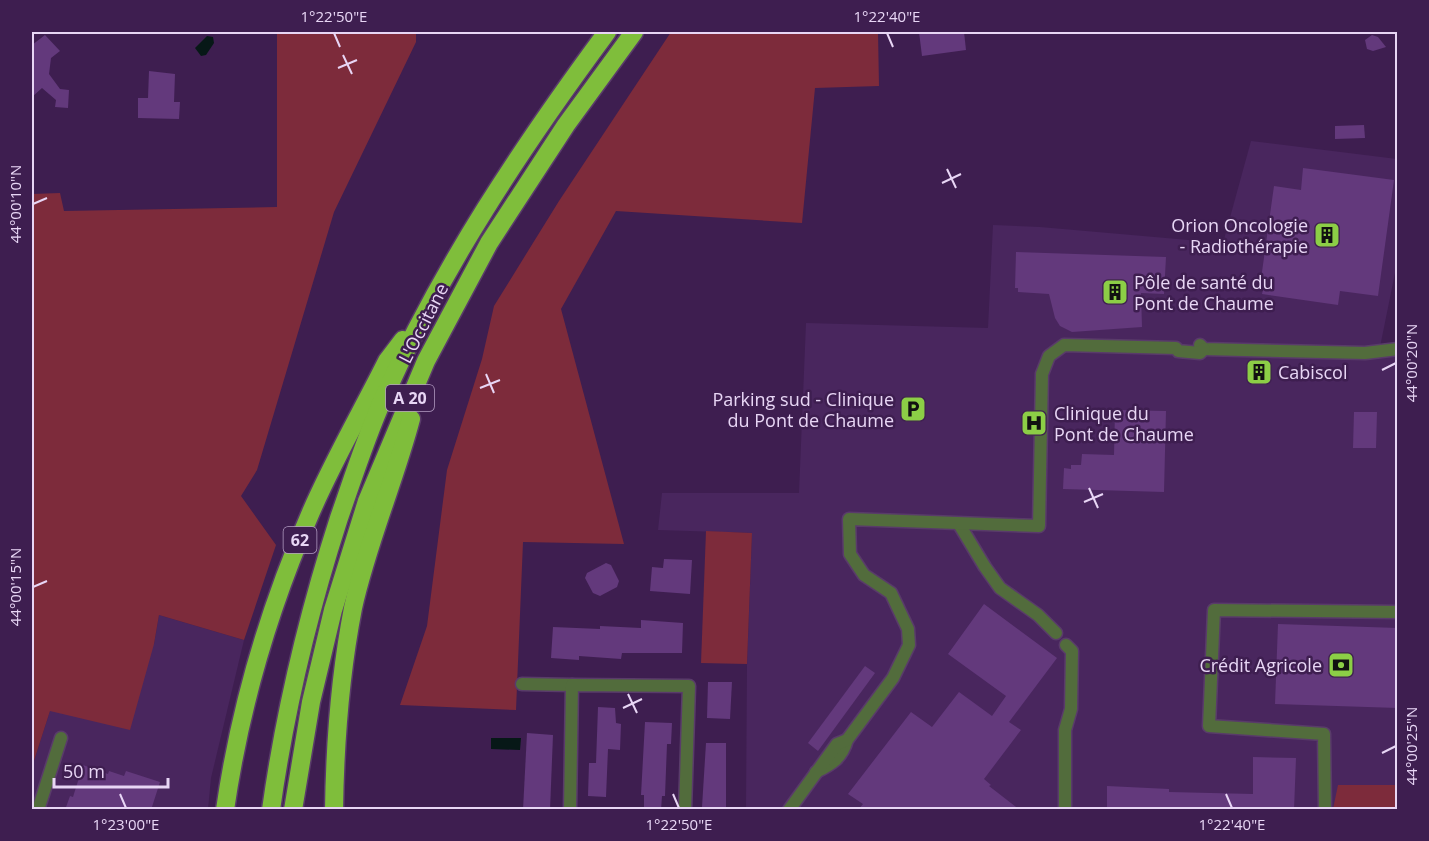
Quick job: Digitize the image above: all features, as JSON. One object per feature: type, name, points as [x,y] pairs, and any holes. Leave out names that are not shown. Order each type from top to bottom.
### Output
[{"type":"highway","name":"L'Occitane","points":[[271,810],[281,742],[297,662],[318,583],[349,488],[383,399],[435,294],[472,230],[531,138],[607,32]]},
{"type":"highway","name":"L'Occitane","points":[[293,810],[311,702],[333,610],[368,501],[426,361],[489,243],[566,125],[634,32]]},
{"type":"highway","name":"62","points":[[225,810],[232,757],[247,695],[264,635],[286,572],[312,510],[387,361],[435,294]]},
{"type":"highway","points":[[334,810],[341,685],[354,607],[376,527],[404,447],[426,361]]},
{"type":"street","points":[[789,810],[837,744],[848,740],[893,678],[909,645],[908,629],[891,593],[864,575],[850,554],[849,519],[1039,526],[1042,374],[1049,356],[1064,345],[1176,348],[1178,351],[1200,353],[1204,349],[1365,353],[1398,349]]},
{"type":"street","points":[[959,524],[1000,588],[1038,615],[1056,633]]},
{"type":"street","points":[[1325,810],[1324,734],[1209,726],[1214,610],[1398,612]]},
{"type":"street","points":[[1065,810],[1065,730],[1071,709],[1072,651],[1066,645]]},
{"type":"street","points":[[522,684],[689,686],[685,810]]},
{"type":"street","points":[[570,810],[572,685]]},
{"type":"street","points":[[38,810],[61,738]]},
{"type":"shaded area","points":[[277,32],[416,32],[416,42],[334,212],[257,470],[241,496],[276,545],[244,640],[159,615],[154,644],[130,730],[50,711],[32,767],[32,194],[60,193],[64,211],[277,207]]},
{"type":"shaded area","points":[[671,32],[878,32],[879,86],[815,88],[802,223],[616,211],[561,309],[624,544],[523,542],[516,710],[400,705],[427,626],[447,470],[482,359],[494,306],[559,201]]},
{"type":"shaded area","points":[[207,36],[213,37],[214,43],[206,55],[201,56],[195,48]]},
{"type":"shaded area","name":"Clinique du Pont de Chaume","points":[[1251,141],[1397,159],[1397,263],[1379,352],[1397,349],[1397,809],[746,809],[747,665],[752,533],[658,530],[662,493],[799,493],[806,323],[988,328],[993,225],[1223,243]]},
{"type":"shaded area","points":[[706,531],[752,533],[747,664],[701,663]]},
{"type":"shaded area","points":[[159,615],[244,640],[211,778],[208,809],[32,810],[32,767],[50,711],[154,644]]},
{"type":"shaded area","points":[[491,738],[521,738],[520,750],[491,749]]},
{"type":"shaded area","points":[[1338,785],[1397,785],[1397,809],[1333,809]]},
{"type":"building","points":[[919,32],[964,32],[966,50],[922,56]]},
{"type":"building","points":[[45,35],[60,51],[51,58],[49,74],[60,89],[69,90],[68,108],[55,107],[56,100],[42,88],[32,97],[32,45]]},
{"type":"building","points":[[1372,35],[1378,37],[1386,47],[1373,51],[1367,49],[1365,40]]},
{"type":"building","points":[[149,71],[175,74],[174,102],[180,102],[179,119],[138,118],[138,98],[148,98]]},
{"type":"building","points":[[1364,125],[1365,138],[1335,139],[1335,126]]},
{"type":"building","name":"Orion Oncologie - Radiothérapie","points":[[1303,168],[1394,180],[1378,296],[1340,291],[1338,305],[1262,294],[1265,280],[1261,279],[1274,186],[1301,190]]},
{"type":"building","name":"Pôle de santé du Pont de Chaume","points":[[1016,252],[1166,257],[1164,294],[1141,293],[1142,327],[1072,332],[1060,326],[1055,318],[1049,294],[1018,292],[1018,288],[1015,288]]},
{"type":"building","points":[[1115,410],[1166,411],[1164,492],[1063,489],[1064,468],[1071,469],[1071,465],[1081,465],[1082,454],[1114,455]]},
{"type":"building","points":[[1354,412],[1377,412],[1376,448],[1353,448]]},
{"type":"building","points":[[664,559],[692,560],[690,594],[650,591],[652,567],[663,568]]},
{"type":"building","points":[[606,563],[611,565],[619,581],[617,587],[600,596],[593,593],[585,578],[587,573]]},
{"type":"building","points":[[984,604],[1057,658],[1009,722],[1021,730],[984,779],[991,785],[989,786],[1020,810],[858,810],[863,804],[848,794],[911,712],[932,727],[959,692],[992,716],[1006,696],[948,654]]},
{"type":"building","points":[[641,620],[683,623],[682,653],[622,653],[621,659],[579,656],[579,660],[551,658],[553,627],[641,628]]},
{"type":"building","points":[[1278,624],[1398,628],[1398,708],[1275,704]]},
{"type":"building","points":[[865,666],[875,673],[818,751],[808,743]]},
{"type":"building","points":[[708,682],[732,682],[730,719],[707,718]]},
{"type":"building","points":[[598,707],[615,708],[616,723],[621,724],[620,750],[608,749],[606,797],[588,796],[589,763],[596,763]]},
{"type":"building","points":[[645,722],[672,723],[671,744],[667,744],[665,796],[662,796],[661,810],[644,810],[644,795],[641,795]]},
{"type":"building","points":[[527,733],[553,735],[550,810],[523,810]]},
{"type":"building","points":[[706,743],[726,743],[726,810],[707,810],[707,807],[702,807]]},
{"type":"building","points":[[1253,757],[1296,758],[1294,810],[1107,810],[1107,786],[1169,789],[1169,792],[1253,794]]},
{"type":"building","points":[[83,765],[108,774],[109,771],[124,776],[126,771],[160,782],[151,810],[65,810],[70,796],[73,797]]},
{"type":"place","name":"Orion Oncologie - Radiothérapie","points":[[1327,235]]},
{"type":"place","name":"Pôle de santé du Pont de Chaume","points":[[1115,292]]},
{"type":"place","name":"Cabiscol","points":[[1259,372]]},
{"type":"place","name":"Parking sud - Clinique du Pont de Chaume","points":[[913,409]]},
{"type":"place","name":"Clinique du Pont de Chaume","points":[[1034,423]]},
{"type":"place","name":"Crédit Agricole","points":[[1341,665]]}]
